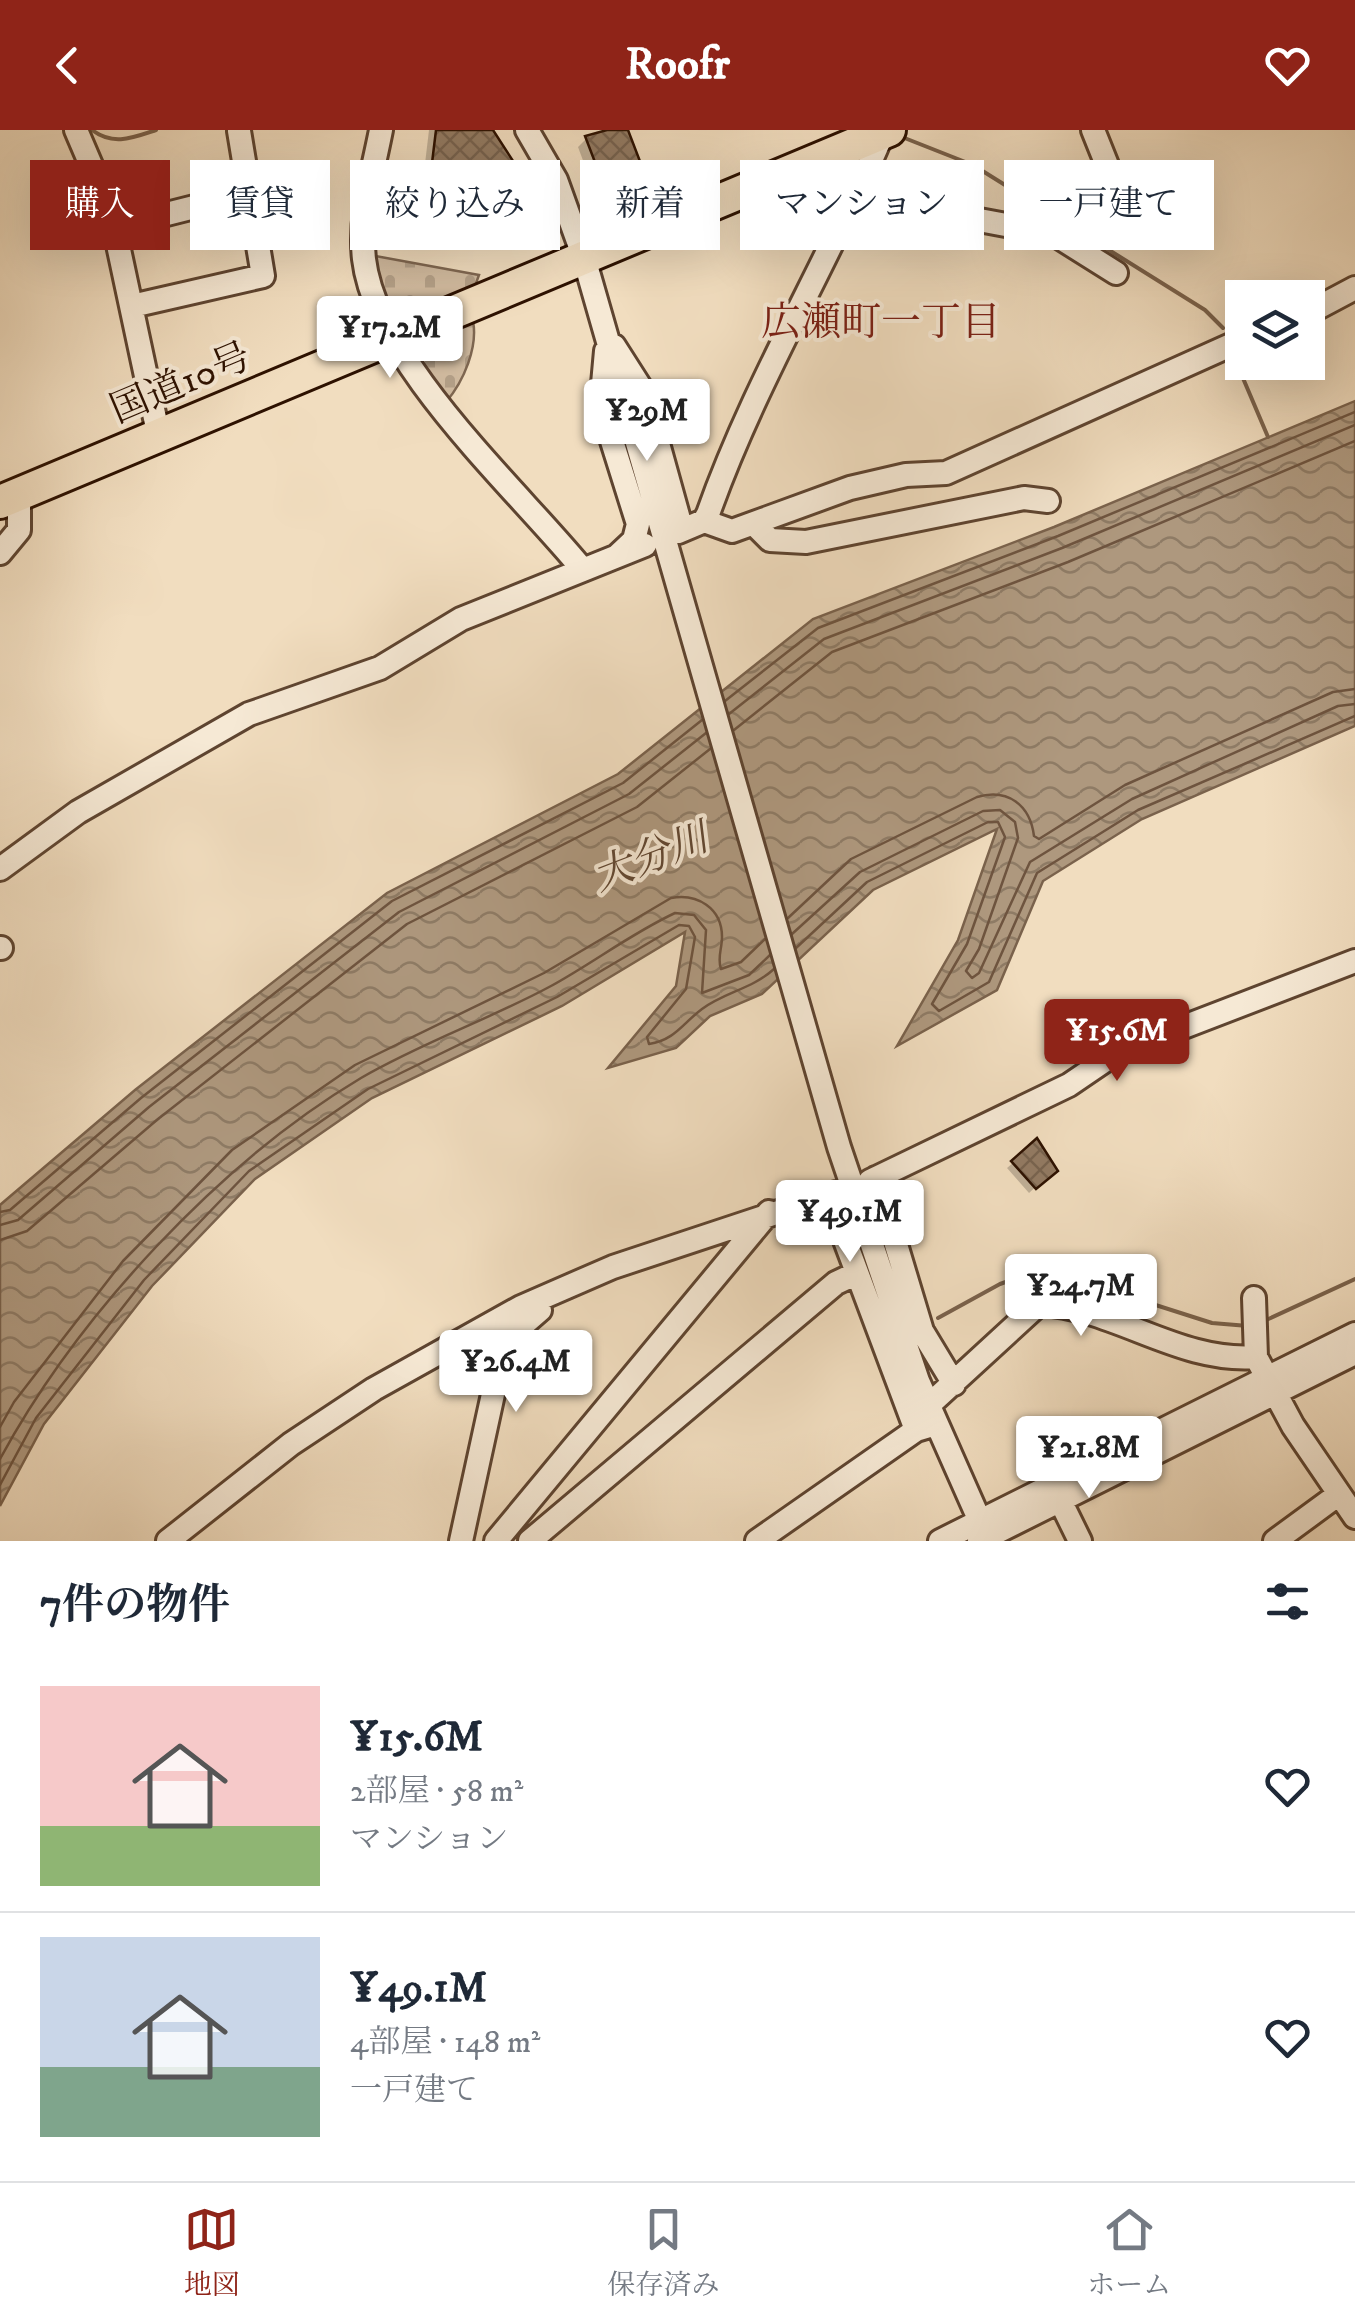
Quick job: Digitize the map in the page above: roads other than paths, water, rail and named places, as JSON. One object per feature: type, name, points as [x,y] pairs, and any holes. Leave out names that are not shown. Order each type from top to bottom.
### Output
[{"type":"highway","name":"国道10号","points":[[9,498],[885,131]]},
{"type":"street","points":[[76,130],[88,160]]},
{"type":"street","points":[[382,130],[364,217],[363,249],[370,283],[394,338],[465,434],[583,570]]},
{"type":"street","points":[[527,130],[556,180],[584,258],[836,1134],[927,1420]]},
{"type":"street","points":[[1092,130],[1105,160]]},
{"type":"street","points":[[239,131],[244,160]]},
{"type":"street","points":[[872,160],[885,131]]},
{"type":"street","points":[[984,222],[1054,234],[1116,273]]},
{"type":"street","points":[[119,250],[159,437]]},
{"type":"street","points":[[132,306],[264,276],[260,250]]},
{"type":"street","points":[[688,528],[830,250]]},
{"type":"street","points":[[1325,304],[1355,288]]},
{"type":"street","points":[[606,335],[644,393],[688,528]]},
{"type":"street","points":[[606,335],[601,406],[638,524],[634,540],[615,557]]},
{"type":"street","points":[[688,528],[732,531],[865,484],[946,473],[1225,348]]},
{"type":"street","points":[[0,553],[19,530],[9,498]]},
{"type":"street","points":[[754,524],[770,540],[806,542],[1024,498],[1048,501]]},
{"type":"street","points":[[0,869],[78,812],[249,714],[380,668],[461,620],[646,546]]},
{"type":"street","points":[[954,1384],[922,1331],[873,1180],[1068,1085],[1116,1053],[1355,961]]},
{"type":"street","points":[[168,1541],[290,1444],[374,1389],[562,1288],[768,1212],[832,1194],[857,1273],[982,1533]]},
{"type":"street","points":[[496,1541],[768,1212]]},
{"type":"street","points":[[530,1541],[836,1282],[857,1273]]},
{"type":"street","points":[[461,1541],[509,1337],[562,1288]]},
{"type":"street","points":[[757,1541],[927,1420],[954,1384],[1039,1304],[1062,1305],[1189,1351],[1264,1369],[1355,1352]]},
{"type":"street","points":[[1254,1307],[1264,1369],[1355,1517]]},
{"type":"street","points":[[940,1541],[982,1533],[1264,1369],[1355,1334]]},
{"type":"street","points":[[1056,1493],[1080,1541]]},
{"type":"street","points":[[1276,1541],[1338,1494]]},
{"type":"water","name":"大分川","points":[[1355,401],[1355,726],[1142,819],[1043,881],[997,990],[897,1046],[958,940],[997,829],[873,890],[762,994],[710,1016],[676,1048],[608,1068],[676,986],[685,932],[562,1006],[372,1098],[255,1179],[152,1286],[44,1424],[0,1506],[0,1205],[135,1090],[387,893],[618,774],[813,619],[1054,527]]},
{"type":"waterway","points":[[92,130],[115,139],[156,130]]},
{"type":"waterway","points":[[902,137],[973,165],[1205,310],[1223,328]]},
{"type":"waterway","points":[[1244,380],[1268,437]]},
{"type":"waterway","points":[[938,1318],[1000,1284],[1043,1269],[1212,1323],[1248,1326]]},
{"type":"waterway","points":[[1262,1322],[1355,1279]]},
{"type":"district","name":"広瀬町一丁目","points":[[881,324]]}]
